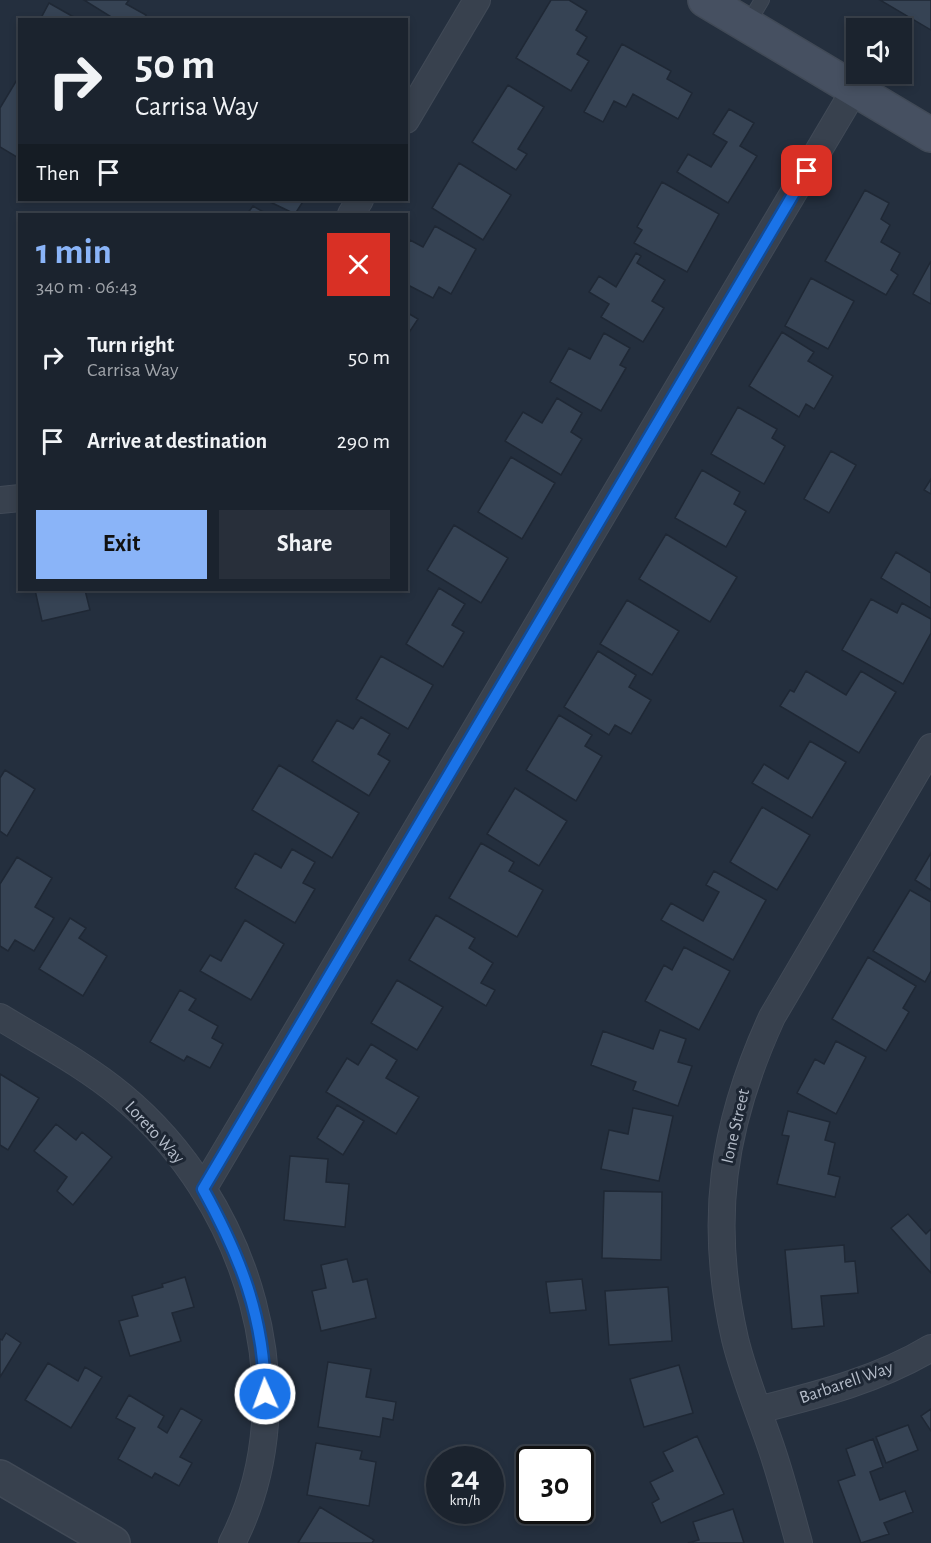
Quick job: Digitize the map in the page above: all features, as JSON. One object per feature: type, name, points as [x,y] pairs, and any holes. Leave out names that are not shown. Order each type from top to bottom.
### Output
[{"type":"main road","points":[[705,0],[754,12],[855,89],[931,135]]},
{"type":"street","points":[[408,117],[477,0]]},
{"type":"street","points":[[203,1189],[855,89]]},
{"type":"street","points":[[0,500],[18,498]]},
{"type":"street","name":"Ione Street","points":[[799,1543],[735,1341],[723,1270],[722,1199],[727,1152],[752,1060],[772,1017],[931,747]]},
{"type":"street","name":"Loreto Way","points":[[0,1017],[89,1071],[123,1097],[153,1126],[184,1162],[203,1189],[225,1229],[242,1268],[254,1308],[265,1371],[265,1418],[259,1464],[254,1488],[232,1543]]},
{"type":"street","name":"Barbarell Way","points":[[758,1410],[828,1392],[876,1375],[931,1348]]},
{"type":"street","points":[[0,1477],[113,1543]]},
{"type":"building","points":[[84,0],[129,0],[126,4],[146,15],[144,18],[113,18]]},
{"type":"building","points":[[551,0],[569,0],[587,11],[576,30],[587,37],[577,54],[589,61],[571,91],[516,58]]},
{"type":"building","points":[[880,0],[931,0],[931,30]]},
{"type":"building","points":[[49,3],[75,18],[41,18]]},
{"type":"building","points":[[622,44],[671,71],[667,79],[692,93],[678,119],[633,94],[626,107],[614,101],[603,122],[584,112]]},
{"type":"building","points":[[18,78],[18,158],[0,147],[0,108]]},
{"type":"building","points":[[508,85],[544,107],[518,149],[527,154],[516,170],[472,142]]},
{"type":"building","points":[[729,109],[754,123],[740,146],[757,156],[728,203],[677,172],[688,154],[711,167],[727,142],[713,134]]},
{"type":"building","points":[[459,163],[511,195],[483,240],[432,208]]},
{"type":"building","points":[[662,182],[719,214],[687,272],[634,243],[642,230],[637,227]]},
{"type":"building","points":[[865,190],[889,203],[881,219],[890,225],[881,242],[900,253],[891,270],[898,275],[886,295],[825,261]]},
{"type":"building","points":[[268,201],[303,201],[296,213]]},
{"type":"building","points":[[253,206],[265,213],[248,213]]},
{"type":"building","points":[[435,226],[476,249],[451,294],[439,287],[433,298],[408,285],[408,243],[410,240],[423,247]]},
{"type":"building","points":[[636,253],[641,256],[637,263],[665,280],[652,301],[664,308],[643,342],[601,317],[609,304],[589,292],[599,276],[616,287]]},
{"type":"building","points":[[931,261],[931,304],[913,294]]},
{"type":"building","points":[[811,278],[854,301],[828,349],[785,326]]},
{"type":"building","points":[[408,313],[418,319],[408,334]]},
{"type":"building","points":[[782,332],[814,352],[808,361],[833,376],[814,409],[806,404],[799,417],[749,386]]},
{"type":"building","points":[[604,333],[630,348],[620,365],[626,368],[601,411],[550,382],[569,348],[590,359]]},
{"type":"building","points":[[557,398],[582,413],[571,432],[582,439],[561,475],[505,441],[523,412],[542,423]]},
{"type":"building","points":[[738,407],[777,429],[772,438],[785,446],[764,484],[711,454]]},
{"type":"building","points":[[831,451],[856,465],[829,513],[804,499]]},
{"type":"building","points":[[511,457],[555,483],[522,539],[478,512]]},
{"type":"building","points":[[702,470],[740,492],[734,504],[746,511],[726,547],[675,518]]},
{"type":"building","points":[[931,479],[931,494],[924,490]]},
{"type":"building","points":[[454,525],[508,558],[481,603],[427,570]]},
{"type":"building","points":[[666,534],[737,577],[710,622],[639,579]]},
{"type":"building","points":[[896,552],[931,573],[931,608],[881,578]]},
{"type":"building","points":[[439,588],[465,604],[452,625],[464,632],[443,667],[406,644]]},
{"type":"building","points":[[35,591],[85,591],[90,610],[42,621]]},
{"type":"building","points":[[871,599],[897,613],[902,603],[931,619],[931,633],[903,684],[842,650]]},
{"type":"building","points":[[627,600],[679,631],[652,675],[600,644]]},
{"type":"building","points":[[598,651],[636,675],[629,687],[651,700],[631,734],[615,725],[609,735],[564,707]]},
{"type":"building","points":[[381,656],[433,685],[408,729],[356,699]]},
{"type":"building","points":[[806,671],[846,695],[861,671],[896,692],[859,753],[780,706],[790,690],[794,692]]},
{"type":"building","points":[[559,715],[592,735],[585,746],[602,756],[576,801],[526,770]]},
{"type":"building","points":[[361,717],[390,734],[378,754],[390,761],[369,796],[312,761],[337,720],[353,729]]},
{"type":"building","points":[[810,741],[846,762],[812,818],[752,783],[764,764],[788,779]]},
{"type":"building","points":[[279,765],[359,813],[332,858],[252,810]]},
{"type":"building","points":[[5,770],[35,789],[7,836],[0,831],[0,778]]},
{"type":"building","points":[[515,788],[567,821],[539,866],[487,834]]},
{"type":"building","points":[[762,807],[810,835],[777,890],[730,862]]},
{"type":"building","points":[[481,843],[514,862],[509,871],[543,890],[517,937],[449,898]]},
{"type":"building","points":[[292,849],[315,862],[303,883],[315,889],[295,923],[235,888],[255,853],[281,868]]},
{"type":"building","points":[[931,853],[931,890],[915,880]]},
{"type":"building","points":[[17,857],[52,878],[35,907],[54,918],[34,951],[15,940],[8,951],[0,946],[0,884]]},
{"type":"building","points":[[714,871],[766,900],[733,960],[661,920],[671,903],[703,921],[719,892],[706,885]]},
{"type":"building","points":[[910,890],[931,902],[931,971],[925,982],[873,951]]},
{"type":"building","points":[[436,915],[475,938],[469,948],[493,963],[481,983],[495,990],[486,1006],[409,960]]},
{"type":"building","points":[[70,918],[86,928],[79,938],[107,956],[83,996],[39,969]]},
{"type":"building","points":[[245,920],[284,944],[251,1000],[200,971],[210,955],[221,961]]},
{"type":"building","points":[[684,947],[730,971],[699,1030],[645,1001],[664,965],[672,970]]},
{"type":"building","points":[[868,957],[916,986],[903,1008],[909,1012],[886,1051],[832,1019]]},
{"type":"building","points":[[397,980],[443,1007],[417,1050],[371,1023]]},
{"type":"building","points":[[180,990],[196,999],[189,1010],[218,1026],[212,1038],[223,1044],[210,1068],[187,1056],[184,1061],[150,1042]]},
{"type":"building","points":[[660,1030],[686,1039],[678,1062],[692,1066],[678,1106],[633,1090],[636,1082],[591,1065],[603,1031],[653,1049]]},
{"type":"building","points":[[836,1041],[866,1057],[836,1114],[797,1093],[815,1059],[824,1064]]},
{"type":"building","points":[[371,1044],[397,1060],[386,1078],[419,1097],[396,1134],[326,1092],[347,1058],[358,1065]]},
{"type":"building","points":[[0,1074],[39,1098],[8,1150],[0,1145]]},
{"type":"building","points":[[337,1105],[364,1121],[343,1155],[317,1138]]},
{"type":"building","points":[[633,1108],[673,1116],[659,1181],[601,1169],[609,1130],[628,1134]]},
{"type":"building","points":[[788,1111],[830,1122],[825,1140],[835,1143],[828,1174],[840,1177],[835,1197],[777,1184],[789,1136],[782,1135]]},
{"type":"building","points":[[56,1124],[76,1140],[82,1132],[112,1157],[73,1205],[57,1191],[67,1177],[34,1151]]},
{"type":"building","points":[[290,1156],[328,1159],[326,1182],[349,1184],[345,1227],[284,1220]]},
{"type":"building","points":[[604,1191],[662,1192],[661,1260],[602,1258]]},
{"type":"building","points":[[908,1214],[926,1234],[931,1229],[931,1273],[891,1228]]},
{"type":"building","points":[[844,1245],[845,1262],[855,1261],[858,1293],[821,1296],[824,1326],[792,1329],[785,1250]]},
{"type":"building","points":[[347,1259],[353,1282],[367,1279],[376,1318],[321,1331],[312,1291],[326,1288],[321,1265]]},
{"type":"building","points":[[185,1277],[194,1307],[172,1313],[181,1341],[130,1356],[119,1321],[138,1316],[132,1296],[163,1287],[162,1284]]},
{"type":"building","points":[[582,1279],[586,1310],[550,1313],[546,1282]]},
{"type":"building","points":[[668,1287],[672,1341],[609,1345],[605,1291]]},
{"type":"building","points":[[6,1333],[21,1343],[0,1377],[0,1339],[2,1340]]},
{"type":"building","points":[[328,1362],[371,1369],[366,1397],[396,1402],[393,1420],[383,1418],[380,1437],[318,1427]]},
{"type":"building","points":[[48,1363],[78,1381],[85,1367],[102,1377],[71,1428],[25,1400]]},
{"type":"building","points":[[679,1365],[693,1413],[644,1427],[630,1379]]},
{"type":"building","points":[[129,1395],[164,1416],[158,1427],[167,1433],[181,1408],[202,1420],[180,1457],[192,1463],[179,1486],[155,1473],[152,1478],[118,1459],[135,1428],[116,1418]]},
{"type":"building","points":[[931,1409],[931,1431],[921,1416]]},
{"type":"building","points":[[908,1425],[918,1450],[886,1463],[876,1437]]},
{"type":"building","points":[[697,1436],[724,1494],[661,1523],[652,1503],[659,1499],[650,1482],[673,1471],[663,1452]]},
{"type":"building","points":[[873,1439],[883,1467],[870,1472],[880,1500],[905,1491],[913,1512],[884,1523],[889,1534],[861,1543],[838,1481],[855,1475],[846,1449]]},
{"type":"building","points":[[316,1443],[362,1451],[360,1459],[376,1462],[369,1506],[307,1495]]},
{"type":"building","points":[[320,1507],[374,1540],[372,1543],[298,1543]]},
{"type":"building","points":[[733,1509],[744,1543],[688,1543],[699,1540],[693,1522]]},
{"type":"route","points":[[265,1394],[262,1350],[254,1308],[242,1268],[225,1229],[203,1189],[807,171]]}]
